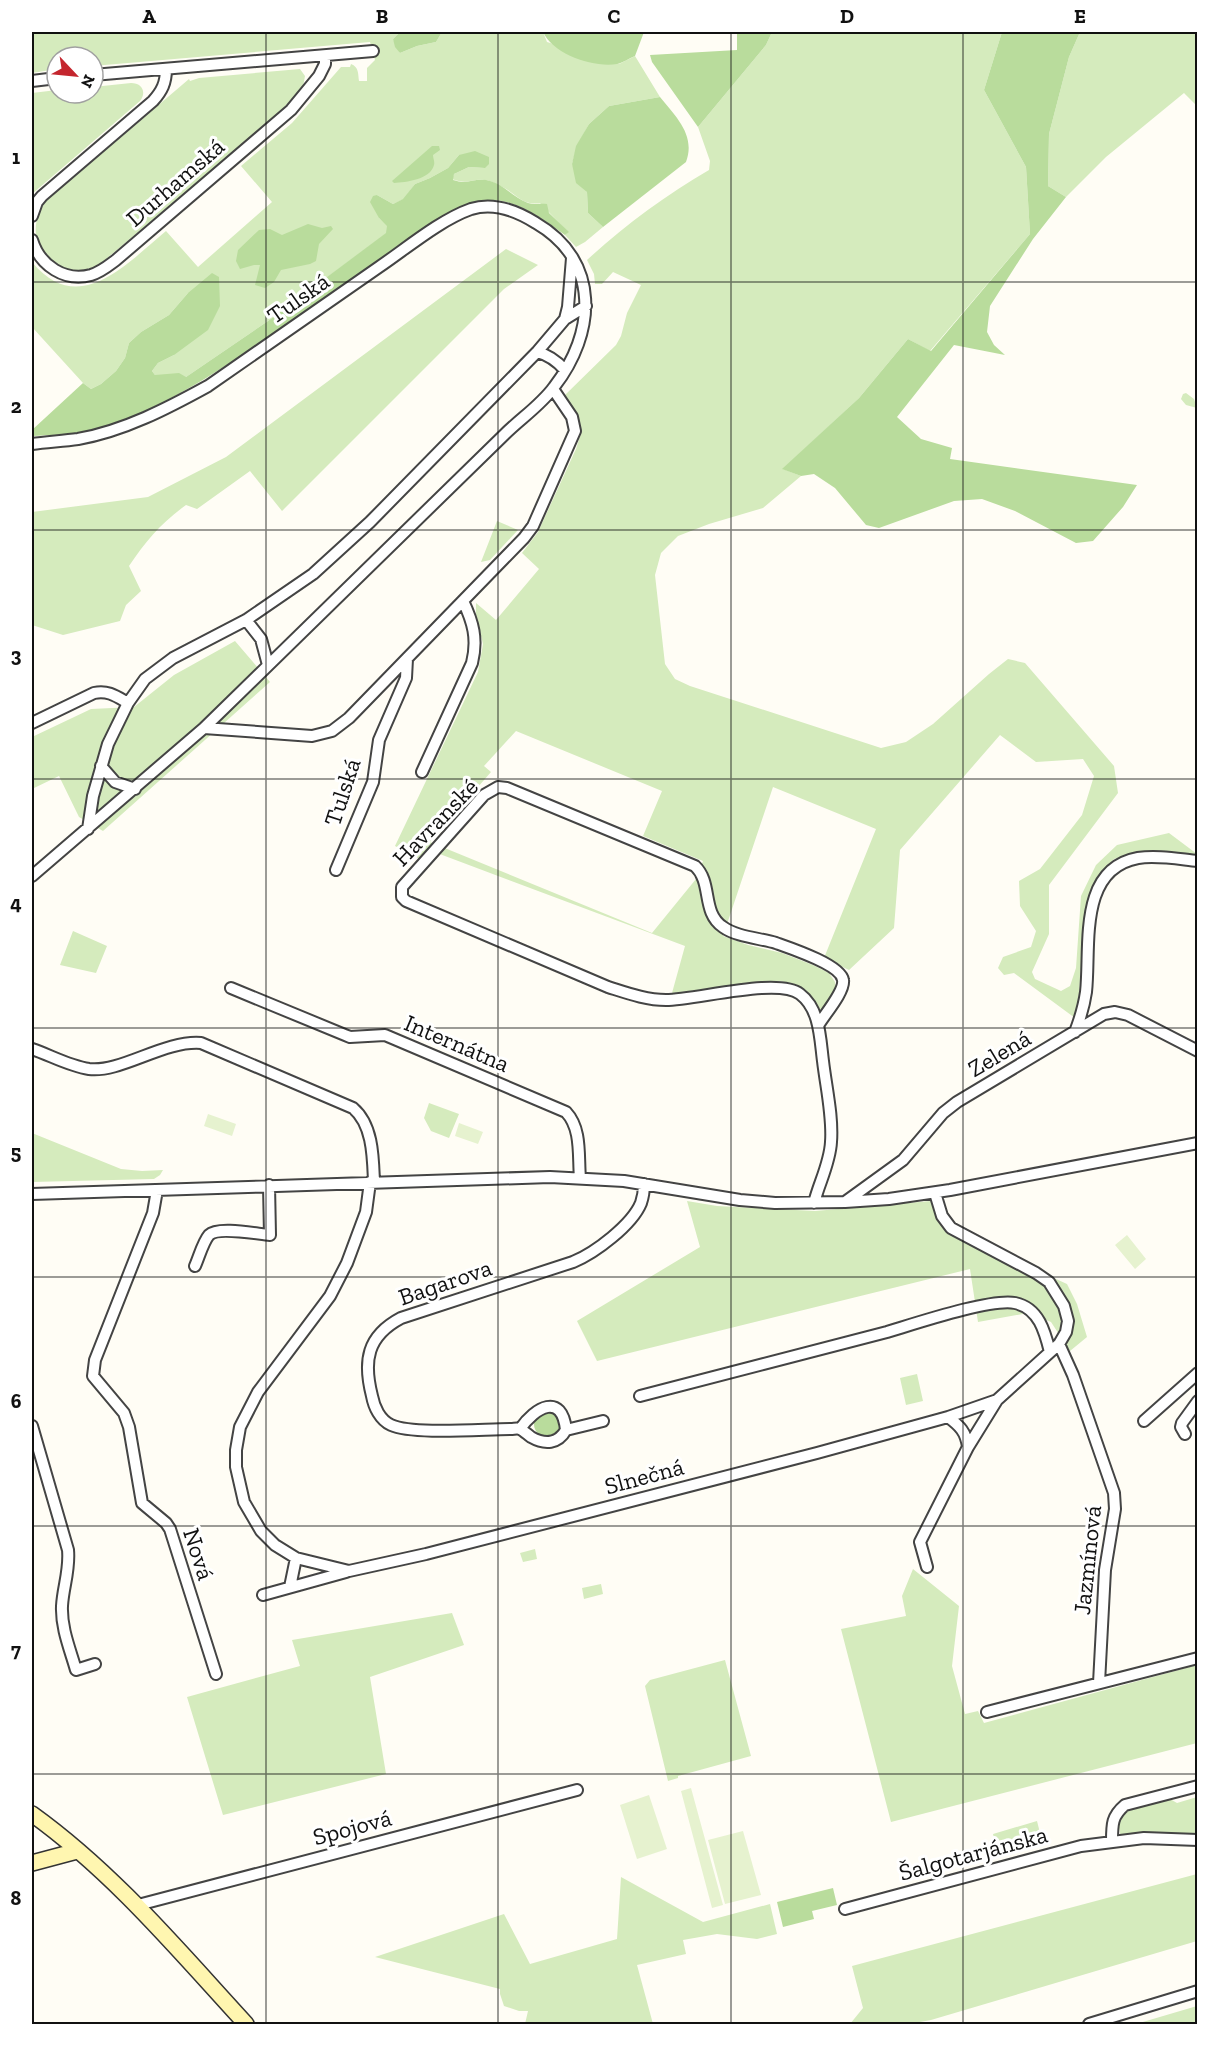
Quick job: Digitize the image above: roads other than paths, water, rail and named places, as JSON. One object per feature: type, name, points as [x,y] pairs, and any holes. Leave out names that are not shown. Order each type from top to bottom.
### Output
[{"type":"street","points":[[105,74],[373,51]]},
{"type":"street","name":"Durhamská","points":[[32,240],[41,260],[56,271],[82,276],[100,272],[291,110],[319,76],[325,64],[325,56]]},
{"type":"street","points":[[32,216],[42,196],[153,101],[162,91],[166,81],[166,69]]},
{"type":"street","name":"Tulská","points":[[32,444],[79,439],[106,432],[180,401],[208,386],[430,232],[471,209],[484,206],[496,207],[522,215],[554,235],[572,258],[584,281],[586,306],[580,336],[565,370],[553,389],[504,434],[204,728],[32,876]]},
{"type":"street","points":[[565,319],[572,258]]},
{"type":"street","points":[[88,829],[93,796],[108,744],[138,688],[157,669],[173,658],[246,620],[300,584],[343,548],[537,352],[565,319],[586,306]]},
{"type":"street","points":[[537,352],[557,361],[565,370]]},
{"type":"street","name":"Tulská","points":[[204,728],[302,736],[323,735],[349,718],[528,532],[575,431],[572,417],[553,389]]},
{"type":"street","points":[[422,772],[472,663],[475,631],[463,601]]},
{"type":"street","points":[[246,620],[261,639],[268,665]]},
{"type":"street","name":"Tulská","points":[[336,870],[373,782],[379,740],[406,678],[407,659]]},
{"type":"street","points":[[32,723],[94,693],[103,691],[128,704]]},
{"type":"street","points":[[101,766],[115,782],[135,789]]},
{"type":"street","name":"Havranské","points":[[813,1203],[831,1143],[819,1024],[799,992],[783,987],[667,1000],[644,997],[608,987],[406,901],[402,897],[402,887],[484,795],[498,787],[507,788],[695,866],[702,877],[709,912],[725,929],[776,943],[830,966],[841,975],[844,982],[842,991],[819,1024]]},
{"type":"street","points":[[1075,1032],[1086,991],[1091,904],[1103,879],[1123,862],[1136,858],[1197,861]]},
{"type":"street","name":"Internátna","points":[[231,988],[350,1037],[385,1035],[566,1112],[577,1129],[580,1178]]},
{"type":"street","name":"Zelená","points":[[844,1202],[903,1160],[943,1113],[957,1102],[1104,1014],[1122,1013],[1197,1051]]},
{"type":"street","points":[[32,1049],[90,1069],[105,1068],[183,1044],[201,1043],[353,1108],[363,1115],[368,1126],[372,1182]]},
{"type":"street","points":[[32,1194],[550,1177],[644,1184],[740,1200],[775,1203],[844,1202],[935,1193],[1197,1143]]},
{"type":"street","name":"Slnečná","points":[[349,1571],[296,1558],[275,1545],[261,1531],[244,1502],[238,1483],[236,1450],[240,1427],[258,1392],[330,1296],[347,1263],[366,1212],[372,1182]]},
{"type":"street","name":"Bagarova","points":[[603,1421],[566,1430],[555,1442],[547,1443],[537,1440],[520,1429],[418,1430],[400,1428],[388,1424],[374,1404],[366,1366],[373,1344],[386,1328],[401,1318],[583,1258],[630,1220],[641,1203],[644,1184]]},
{"type":"street","points":[[195,1266],[212,1233],[222,1231],[270,1235],[269,1185]]},
{"type":"street","name":"Nová","points":[[157,1190],[153,1213],[95,1360],[93,1376],[124,1413],[129,1427],[142,1503],[170,1529],[216,1674]]},
{"type":"street","points":[[935,1193],[942,1216],[951,1228],[1036,1273],[1053,1288],[1064,1306],[1068,1321],[1066,1332],[1059,1344]]},
{"type":"street","points":[[640,1396],[976,1308],[1005,1303],[1016,1303],[1035,1315],[1041,1323],[1050,1352]]},
{"type":"street","name":"Slnečná","points":[[927,1567],[920,1542],[968,1447],[997,1400],[1059,1344]]},
{"type":"street","name":"Jazmínová","points":[[1059,1344],[1114,1493],[1115,1509],[1105,1570],[1099,1683]]},
{"type":"street","points":[[1144,1421],[1197,1373]]},
{"type":"street","name":"Slnečná","points":[[263,1595],[948,1418],[997,1400]]},
{"type":"street","points":[[1185,1434],[1181,1427],[1182,1423],[1197,1401]]},
{"type":"street","points":[[520,1429],[535,1411],[550,1406],[563,1416],[566,1430]]},
{"type":"street","points":[[948,1418],[961,1427],[967,1436],[968,1447]]},
{"type":"street","points":[[32,1426],[68,1550],[68,1571],[62,1607],[65,1635],[76,1670],[95,1664]]},
{"type":"street","points":[[290,1587],[296,1558]]},
{"type":"street","points":[[987,1712],[1197,1658]]},
{"type":"street","points":[[1112,1841],[1112,1822],[1116,1812],[1125,1805],[1197,1786]]},
{"type":"street","name":"Spojová","points":[[138,1905],[577,1790]]},
{"type":"street","points":[[32,1814],[138,1905],[246,2025]]},
{"type":"street","name":"Šalgotarjánska","points":[[845,1909],[1064,1851],[1112,1841],[1144,1838],[1197,1840]]},
{"type":"street","points":[[32,1863],[77,1851]]},
{"type":"street","points":[[1089,2025],[1197,1991]]}]
